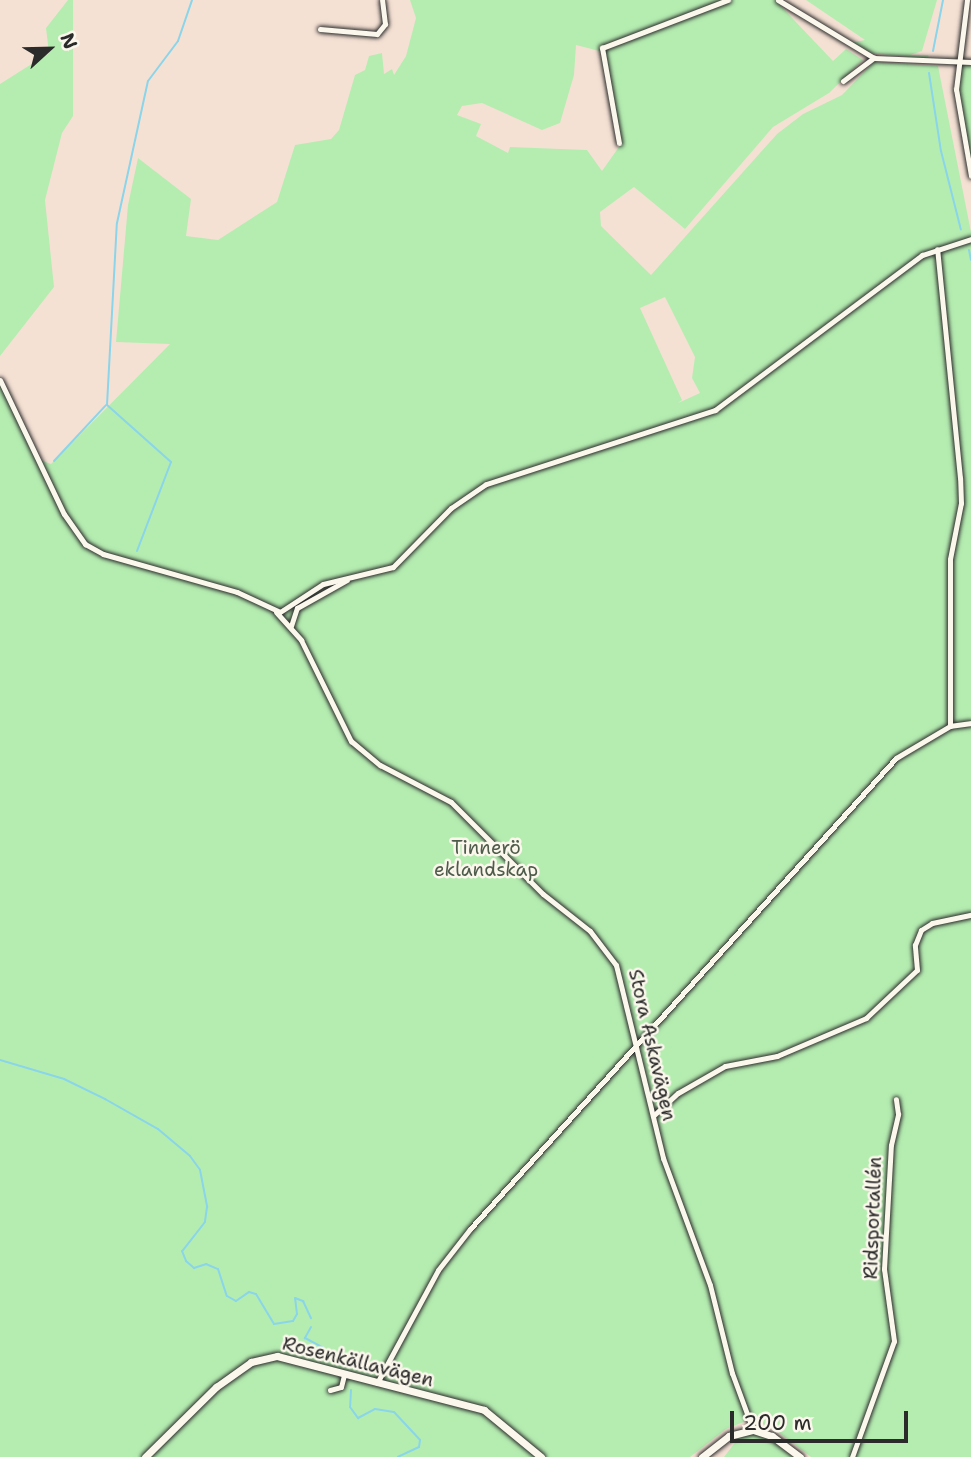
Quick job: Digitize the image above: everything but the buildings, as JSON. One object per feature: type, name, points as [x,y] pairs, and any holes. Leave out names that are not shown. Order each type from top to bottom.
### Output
[{"type":"street","points":[[320,29],[377,34],[385,24],[382,0]]},
{"type":"street","points":[[619,143],[602,48],[728,0]]},
{"type":"street","points":[[778,0],[874,58],[971,62]]},
{"type":"street","points":[[967,0],[956,89],[971,176]]},
{"type":"street","points":[[843,81],[874,58]]},
{"type":"street","points":[[276,612],[323,584],[382,572],[402,561],[451,508],[486,484],[715,410],[922,255],[971,239]]},
{"type":"street","points":[[937,248],[961,503],[950,559],[950,726]]},
{"type":"street","name":"Stora Askavägen","points":[[0,380],[64,514],[85,544],[103,554],[237,592],[276,612],[291,626],[351,741],[380,765],[451,802],[519,872],[600,941],[622,976],[653,1116],[753,1430]]},
{"type":"street","points":[[291,626],[297,608],[351,578]]},
{"type":"street","points":[[377,1383],[455,1246],[637,1043],[896,758],[950,726],[971,723]]},
{"type":"street","points":[[653,1116],[678,1094],[726,1066],[765,1060],[866,1018],[918,970],[915,945],[921,930],[971,915]]},
{"type":"street","name":"Ridsportallén","points":[[852,1457],[894,1341],[884,1269],[891,1145],[898,1114],[895,1099]]},
{"type":"street","name":"Rosenkällavägen","points":[[145,1457],[216,1387],[258,1359],[277,1356],[484,1410],[541,1457]]},
{"type":"street","points":[[330,1390],[341,1387],[344,1375]]},
{"type":"street","points":[[702,1457],[729,1436],[753,1430],[772,1436],[800,1457]]},
{"type":"green space","points":[[68,0],[73,0],[73,116],[62,133],[45,200],[54,287],[0,356],[0,84],[49,53],[46,28]]},
{"type":"green space","name":"Tinnerö eklandskap","points":[[410,0],[775,0],[833,61],[846,49],[863,60],[829,93],[773,127],[685,229],[634,187],[600,212],[601,226],[651,275],[777,134],[803,114],[842,95],[874,62],[938,66],[971,232],[971,1457],[811,1457],[773,1428],[751,1419],[726,1429],[690,1457],[0,1457],[0,382],[35,458],[51,464],[170,344],[116,342],[128,205],[138,158],[191,199],[186,236],[218,240],[277,202],[295,145],[331,139],[339,130],[355,75],[365,70],[369,56],[382,53],[384,74],[392,69],[394,75],[406,56],[416,18]],"holes":[[[576,45],[603,52],[621,144],[602,171],[587,150],[510,147],[508,153],[476,136],[481,124],[457,115],[462,106],[482,103],[542,130],[560,123],[574,75]],[[665,297],[695,357],[692,378],[700,393],[678,403],[682,400],[640,308]]]},
{"type":"green space","points":[[806,0],[937,0],[922,51],[910,55],[928,55],[929,59],[870,53],[850,43],[865,40]]},
{"type":"green space","points":[[971,61],[971,178],[958,109],[960,62]]},
{"type":"green space","points":[[754,1433],[767,1437],[793,1457],[724,1457],[740,1436]]},
{"type":"waterway","points":[[137,551],[171,462],[107,405],[117,223],[148,81],[178,41],[192,0]]},
{"type":"waterway","points":[[933,51],[943,0]]},
{"type":"waterway","points":[[929,73],[941,151],[961,230]]},
{"type":"waterway","points":[[969,250],[971,260]]},
{"type":"waterway","points":[[54,461],[106,405]]},
{"type":"waterway","points":[[0,1060],[64,1079],[158,1129],[190,1156],[200,1170],[207,1207],[205,1222],[182,1251],[186,1261],[194,1268],[206,1264],[218,1269],[227,1296],[236,1301],[249,1292],[256,1294],[274,1324],[293,1321],[297,1314],[295,1298],[303,1301],[311,1318]]},
{"type":"waterway","points":[[311,1327],[305,1338],[322,1347],[325,1359],[351,1366]]},
{"type":"waterway","points":[[351,1390],[350,1407],[358,1418],[375,1409],[394,1412],[420,1440],[419,1447],[398,1457]]}]
